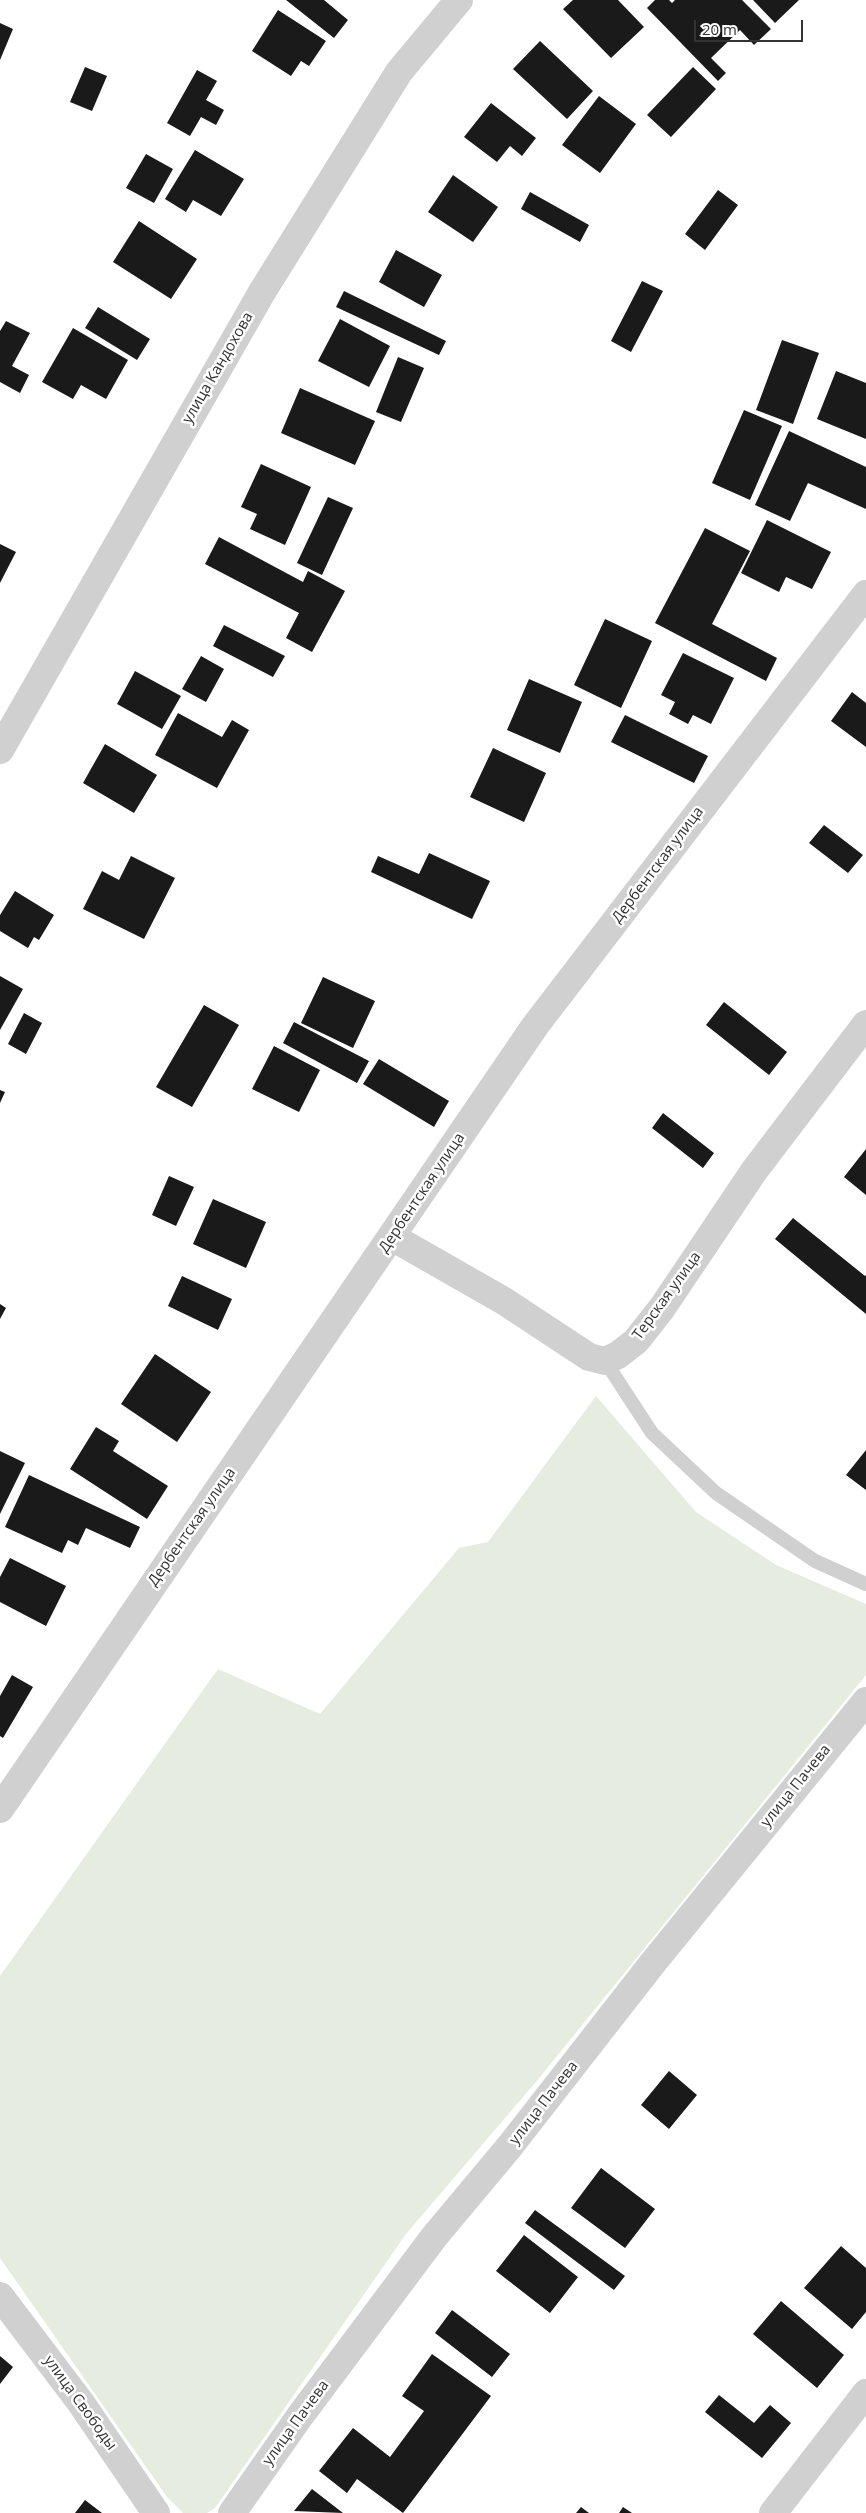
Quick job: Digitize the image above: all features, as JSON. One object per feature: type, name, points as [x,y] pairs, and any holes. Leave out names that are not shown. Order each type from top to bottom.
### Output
[{"type":"street","name":"улица Кандохова","points":[[0,750],[262,292],[400,72],[459,0]]},
{"type":"street","name":"Дербентская улица","points":[[0,1809],[535,1026],[866,594]]},
{"type":"street","name":"Терская улица","points":[[605,1361],[618,1355],[636,1341],[662,1308],[754,1170],[866,1024]]},
{"type":"street","points":[[392,1237],[504,1301],[575,1350],[588,1357],[605,1361]]},
{"type":"street","name":"улица Пачева","points":[[232,2513],[300,2416],[434,2237],[510,2146],[652,1964],[866,1701]]},
{"type":"street","name":"улица Свободы","points":[[0,2296],[81,2403],[156,2513]]},
{"type":"street","points":[[773,2513],[866,2393]]},
{"type":"lane","points":[[605,1361],[652,1433],[716,1493],[815,1561],[866,1584]]},
{"type":"shaded area","points":[[596,1396],[696,1512],[776,1565],[866,1604],[866,1675],[540,2077],[406,2234],[215,2508],[207,2513],[183,2513],[167,2497],[0,2258],[0,1976],[218,1669],[320,1714],[459,1548],[488,1542]]},
{"type":"building","points":[[286,0],[324,0],[348,20],[334,38]]},
{"type":"building","points":[[573,0],[618,0],[644,27],[611,58],[563,9]]},
{"type":"building","points":[[655,0],[669,0],[672,3],[675,0],[742,0],[771,29],[754,45],[740,30],[711,58],[726,73],[718,81],[647,8]]},
{"type":"building","points":[[753,0],[799,0],[775,23]]},
{"type":"building","points":[[278,10],[326,41],[309,66],[301,61],[291,76],[252,51]]},
{"type":"building","points":[[0,23],[13,29],[0,60]]},
{"type":"building","points":[[540,41],[593,91],[567,119],[513,69]]},
{"type":"building","points":[[85,67],[107,76],[92,111],[70,102]]},
{"type":"building","points":[[693,67],[716,89],[671,137],[647,115]]},
{"type":"building","points":[[197,70],[217,81],[206,100],[224,110],[216,125],[201,117],[190,136],[167,123]]},
{"type":"building","points":[[599,96],[636,124],[600,173],[562,145]]},
{"type":"building","points":[[491,103],[536,138],[522,156],[510,146],[497,162],[464,137]]},
{"type":"building","points":[[195,150],[244,179],[221,216],[193,200],[186,212],[165,199]]},
{"type":"building","points":[[146,154],[173,169],[154,203],[126,188]]},
{"type":"building","points":[[453,175],[498,207],[473,242],[428,212]]},
{"type":"building","points":[[718,190],[738,205],[705,250],[685,234]]},
{"type":"building","points":[[530,192],[589,225],[580,242],[521,209]]},
{"type":"building","points":[[139,221],[197,259],[171,299],[113,262]]},
{"type":"building","points":[[396,250],[442,275],[424,307],[379,282]]},
{"type":"building","points":[[642,281],[663,291],[631,352],[611,341]]},
{"type":"building","points":[[344,291],[446,341],[439,355],[336,307]]},
{"type":"building","points":[[98,307],[150,339],[137,360],[85,328]]},
{"type":"building","points":[[340,319],[390,346],[369,387],[318,361]]},
{"type":"building","points":[[6,321],[30,333],[12,366],[29,375],[20,393],[0,382],[0,331]]},
{"type":"building","points":[[73,328],[128,360],[106,399],[81,385],[73,399],[42,382]]},
{"type":"building","points":[[782,340],[819,353],[793,424],[756,410]]},
{"type":"building","points":[[398,357],[424,368],[401,422],[376,412]]},
{"type":"building","points":[[836,371],[866,383],[866,439],[817,419]]},
{"type":"building","points":[[300,388],[375,421],[355,465],[281,433]]},
{"type":"building","points":[[744,410],[782,426],[750,500],[712,483]]},
{"type":"building","points":[[789,431],[866,467],[866,509],[808,483],[790,521],[755,505]]},
{"type":"building","points":[[261,464],[311,487],[285,545],[250,529],[257,514],[241,507]]},
{"type":"building","points":[[328,497],[353,508],[322,575],[297,563]]},
{"type":"building","points":[[767,520],[831,552],[812,589],[786,577],[779,592],[741,573]]},
{"type":"building","points":[[705,528],[750,551],[712,624],[777,658],[766,681],[655,623]]},
{"type":"building","points":[[219,537],[303,582],[308,571],[345,591],[312,652],[286,638],[299,613],[205,564]]},
{"type":"building","points":[[0,544],[16,552],[0,583]]},
{"type":"building","points":[[605,619],[652,641],[621,708],[574,685]]},
{"type":"building","points":[[224,625],[285,656],[273,677],[213,646]]},
{"type":"building","points":[[683,653],[734,678],[711,724],[693,715],[688,724],[669,714],[675,702],[661,695]]},
{"type":"building","points":[[201,656],[224,669],[206,702],[182,689]]},
{"type":"building","points":[[135,671],[181,696],[162,729],[117,704]]},
{"type":"building","points":[[529,679],[582,702],[560,753],[507,730]]},
{"type":"building","points":[[852,692],[866,703],[866,747],[831,721]]},
{"type":"building","points":[[178,713],[222,737],[232,720],[249,730],[217,788],[155,755]]},
{"type":"building","points":[[625,715],[708,756],[694,783],[611,742]]},
{"type":"building","points":[[105,744],[157,775],[134,813],[83,783]]},
{"type":"building","points":[[493,748],[546,773],[524,822],[470,797]]},
{"type":"building","points":[[824,825],[863,855],[848,873],[809,843]]},
{"type":"building","points":[[429,853],[490,881],[472,919],[371,872],[378,856],[419,874]]},
{"type":"building","points":[[131,856],[175,878],[144,939],[83,909],[102,871],[119,880]]},
{"type":"building","points":[[15,891],[54,915],[39,940],[34,937],[28,948],[0,931],[0,915]]},
{"type":"building","points":[[0,976],[23,989],[0,1030]]},
{"type":"building","points":[[323,977],[375,1001],[353,1048],[301,1023]]},
{"type":"building","points":[[724,1002],[787,1052],[769,1075],[706,1025]]},
{"type":"building","points":[[204,1005],[239,1025],[192,1107],[156,1087]]},
{"type":"building","points":[[24,1013],[42,1023],[26,1054],[8,1044]]},
{"type":"building","points":[[294,1022],[369,1061],[357,1083],[283,1043]]},
{"type":"building","points":[[274,1046],[320,1070],[299,1112],[252,1089]]},
{"type":"building","points":[[379,1059],[449,1101],[434,1127],[363,1084]]},
{"type":"building","points":[[0,1090],[5,1092],[0,1103]]},
{"type":"building","points":[[663,1113],[714,1153],[703,1168],[652,1128]]},
{"type":"building","points":[[866,1149],[866,1195],[844,1177]]},
{"type":"building","points":[[169,1176],[194,1187],[176,1226],[152,1215]]},
{"type":"building","points":[[213,1199],[266,1222],[246,1268],[193,1244]]},
{"type":"building","points":[[793,1218],[866,1275],[866,1314],[775,1239]]},
{"type":"building","points":[[182,1276],[232,1299],[218,1330],[168,1306]]},
{"type":"building","points":[[0,1304],[6,1308],[0,1319]]},
{"type":"building","points":[[155,1354],[211,1392],[177,1442],[121,1404]]},
{"type":"building","points":[[96,1427],[119,1441],[113,1451],[168,1486],[147,1519],[70,1469]]},
{"type":"building","points":[[866,1450],[866,1490],[846,1475]]},
{"type":"building","points":[[0,1451],[25,1463],[0,1514]]},
{"type":"building","points":[[29,1475],[140,1527],[130,1548],[86,1528],[78,1545],[68,1540],[62,1553],[5,1527]]},
{"type":"building","points":[[10,1558],[66,1586],[46,1626],[0,1602],[0,1577]]},
{"type":"building","points":[[12,1675],[33,1687],[3,1738],[0,1736],[0,1696]]},
{"type":"building","points":[[669,2071],[697,2095],[669,2129],[641,2105]]},
{"type":"building","points":[[601,2168],[655,2209],[625,2248],[571,2208]]},
{"type":"building","points":[[535,2210],[625,2276],[614,2290],[525,2223]]},
{"type":"building","points":[[524,2235],[578,2277],[550,2313],[496,2271]]},
{"type":"building","points":[[841,2246],[866,2268],[866,2312],[852,2329],[804,2288]]},
{"type":"building","points":[[781,2301],[844,2355],[817,2388],[753,2334]]},
{"type":"building","points":[[452,2310],[510,2354],[492,2377],[435,2333]]},
{"type":"building","points":[[432,2354],[491,2396],[403,2513],[357,2479],[347,2493],[319,2471],[353,2428],[390,2457],[424,2411],[402,2396]]},
{"type":"building","points":[[0,2356],[13,2367],[0,2384]]},
{"type":"building","points":[[719,2395],[754,2423],[770,2405],[791,2423],[762,2458],[705,2412]]},
{"type":"building","points":[[312,2489],[343,2513],[294,2511]]},
{"type":"building","points":[[85,2500],[102,2513],[75,2513]]},
{"type":"building","points":[[581,2507],[589,2513],[576,2513]]},
{"type":"building","points":[[623,2507],[632,2513],[619,2513]]}]
